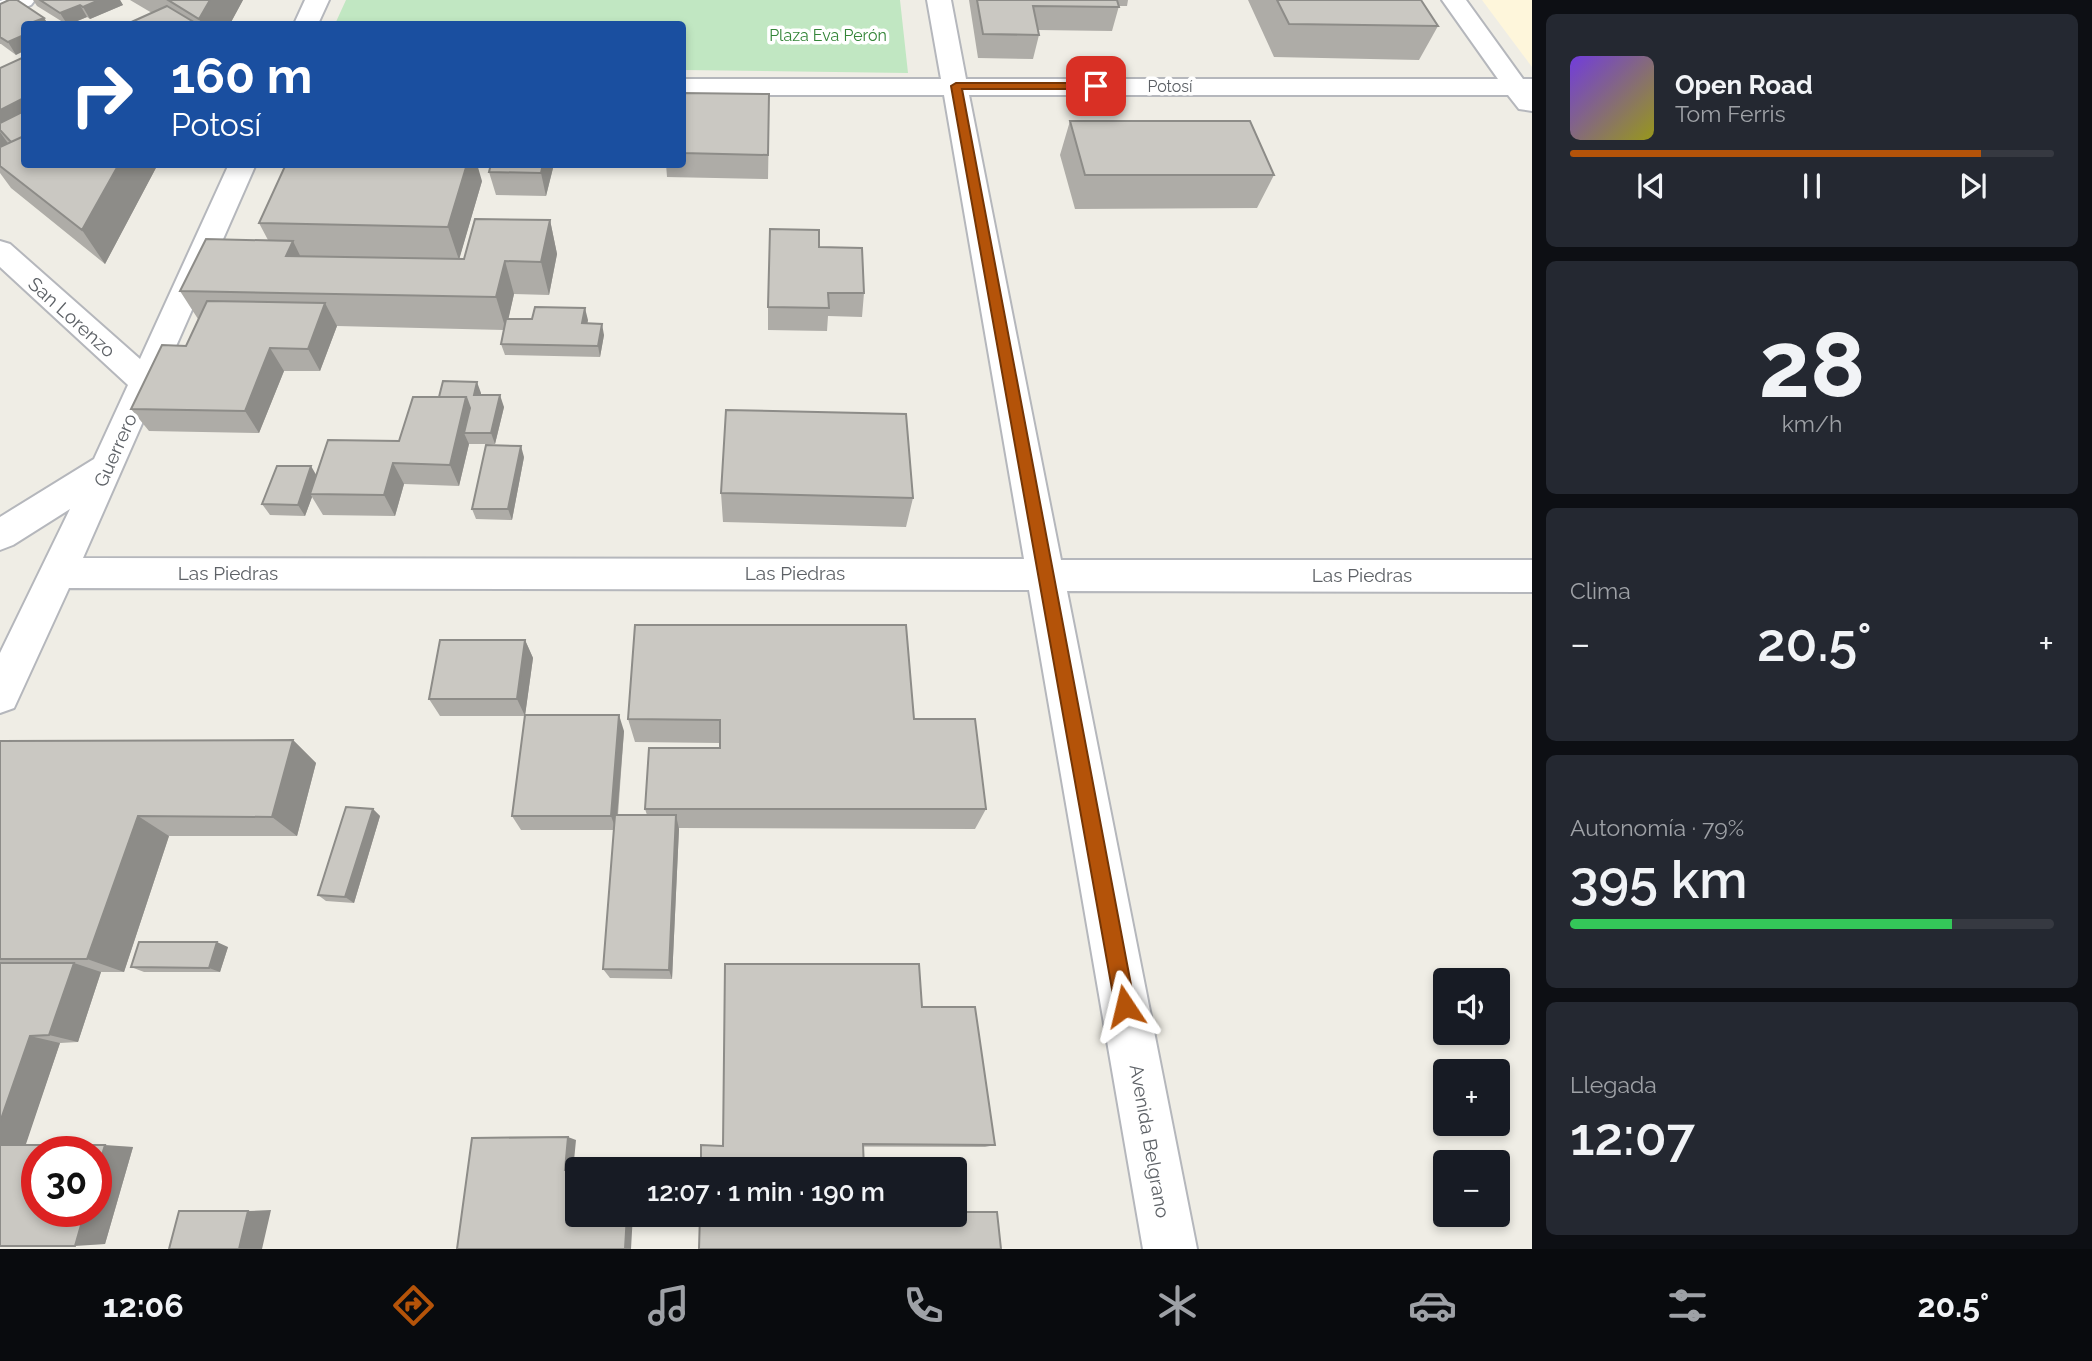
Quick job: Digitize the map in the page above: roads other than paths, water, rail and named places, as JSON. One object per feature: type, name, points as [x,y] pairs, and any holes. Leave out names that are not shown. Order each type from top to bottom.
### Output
[{"type":"street","points":[[0,10],[23,0]]},
{"type":"street","points":[[307,21],[317,0]]},
{"type":"street","name":"Avenida Belgrano","points":[[939,0],[1170,1249]]},
{"type":"street","points":[[1454,0],[1524,87],[1532,110]]},
{"type":"street","name":"Potosí","points":[[686,87],[1524,87]]},
{"type":"street","name":"Guerrero","points":[[0,695],[107,468],[241,168]]},
{"type":"street","name":"San Lorenzo","points":[[0,251],[145,382]]},
{"type":"street","points":[[0,535],[107,468]]},
{"type":"street","name":"Las Piedras","points":[[57,573],[1532,576]]},
{"type":"park label","name":"Plaza Eva Perón","points":[[828,35]]}]
